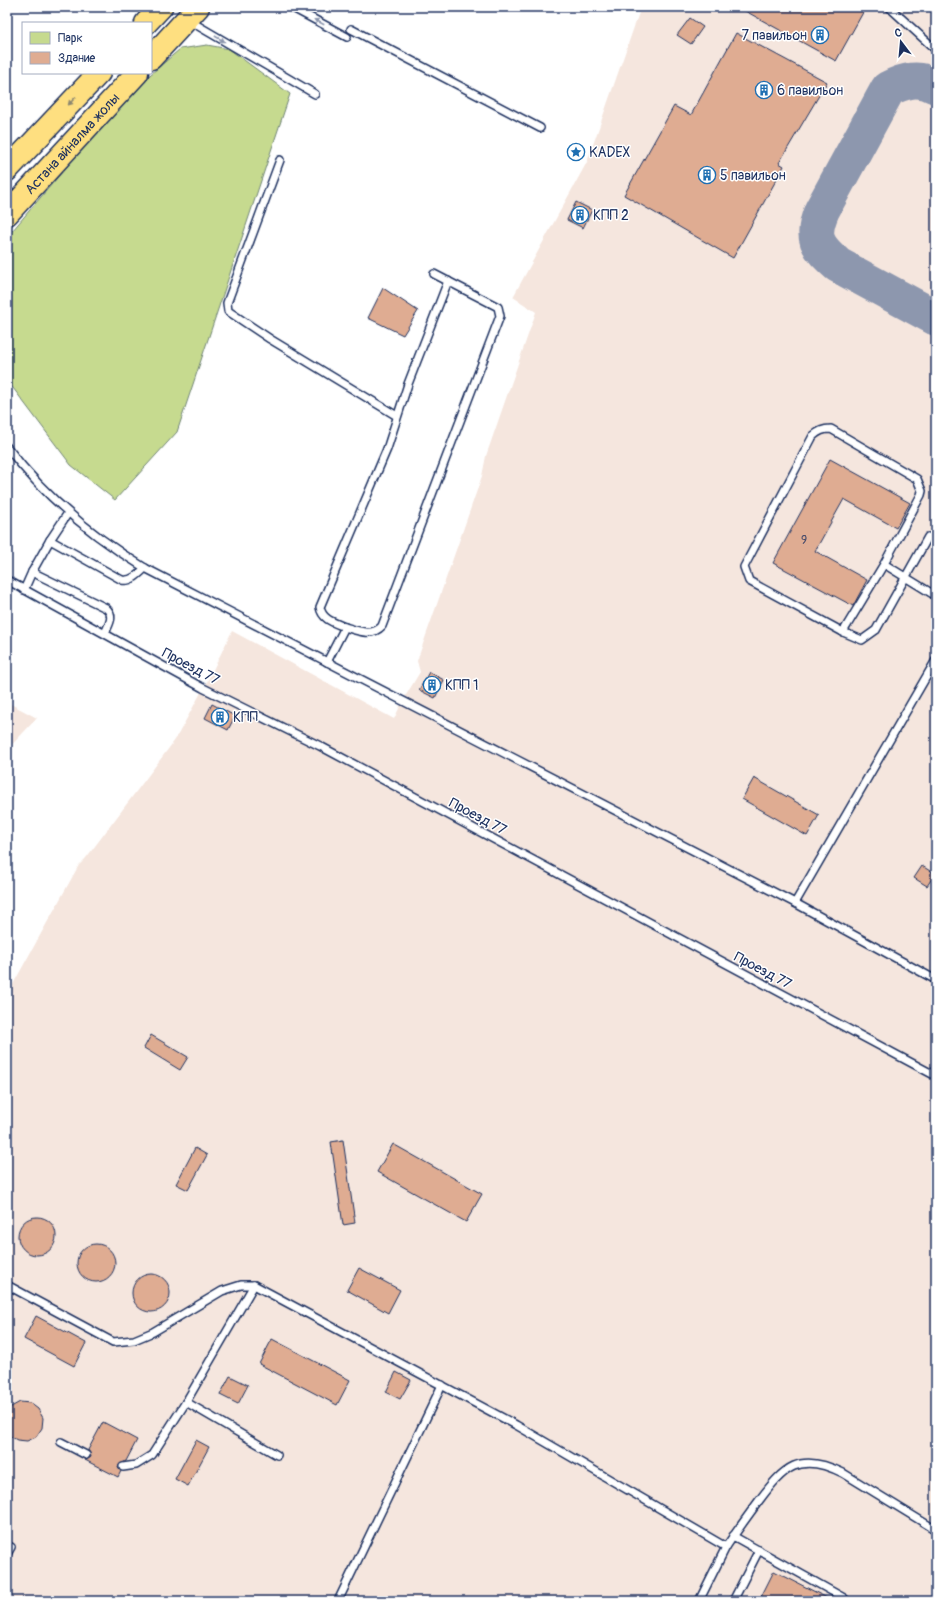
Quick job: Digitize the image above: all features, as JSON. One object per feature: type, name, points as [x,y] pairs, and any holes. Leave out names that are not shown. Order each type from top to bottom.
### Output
[{"type":"highway","points":[[147,22],[161,7]]},
{"type":"highway","points":[[152,57],[192,13]]},
{"type":"highway","name":"Астана айналма жолы","points":[[7,170],[98,74]]},
{"type":"highway","name":"Астана айналма жолы","points":[[7,214],[136,74]]},
{"type":"lane","points":[[291,7],[347,37]]},
{"type":"lane","points":[[889,7],[936,50]]},
{"type":"lane","points":[[192,13],[315,94]]},
{"type":"lane","points":[[351,29],[540,128]]},
{"type":"lane","points":[[280,160],[226,303],[228,311],[270,339],[397,416]]},
{"type":"lane","points":[[434,274],[448,281],[498,307],[500,311],[498,321],[382,626],[378,630],[366,633],[345,627],[326,618],[322,615],[320,607],[387,449],[420,352],[448,281]]},
{"type":"lane","points":[[843,632],[884,564],[922,491],[917,479],[831,429],[818,431],[813,436],[744,568],[749,581],[843,632],[862,640],[876,630],[928,537]]},
{"type":"lane","points":[[7,448],[46,492],[68,513],[116,549],[145,568],[795,903],[936,980]]},
{"type":"lane","points":[[24,590],[32,572],[50,540],[68,513]]},
{"type":"lane","points":[[50,540],[122,580],[126,581],[130,579],[145,568]]},
{"type":"lane","points":[[884,564],[936,596]]},
{"type":"lane","points":[[32,572],[106,608],[109,611],[111,620],[105,633]]},
{"type":"lane","name":"Проезд 77","points":[[7,580],[203,688],[320,746],[936,1076]]},
{"type":"lane","points":[[327,662],[345,627]]},
{"type":"lane","points":[[795,903],[936,660]]},
{"type":"lane","points":[[7,1284],[113,1342],[134,1340],[153,1332],[222,1291],[241,1285],[254,1285],[516,1425],[726,1547]]},
{"type":"lane","points":[[123,1467],[136,1465],[152,1455],[186,1402],[254,1285]]},
{"type":"lane","points":[[338,1601],[442,1385]]},
{"type":"lane","points":[[186,1402],[277,1455]]},
{"type":"lane","points":[[61,1442],[86,1454]]},
{"type":"lane","points":[[699,1601],[726,1547],[774,1480],[785,1471],[801,1463],[816,1462],[829,1466],[936,1530]]},
{"type":"lane","points":[[733,1536],[844,1598],[846,1601]]},
{"type":"lane","points":[[7,1554],[11,1547]]},
{"type":"lane","points":[[733,1601],[759,1550]]},
{"type":"shaded area","points":[[641,7],[921,7],[936,17],[936,1601],[7,1601],[7,995],[79,865],[86,858],[175,740],[209,678],[232,631],[394,719],[403,700],[420,672],[417,661],[482,476],[486,456],[536,312],[513,297],[587,162]]},
{"type":"shaded area","points":[[7,702],[37,718],[7,750]]},
{"type":"green space","points":[[207,45],[229,49],[290,94],[177,432],[115,500],[71,465],[7,380],[7,237],[129,93],[180,49]]},
{"type":"building","name":"7 павильон","points":[[738,7],[866,7],[836,61]]},
{"type":"building","points":[[690,18],[703,27],[691,44],[677,35]]},
{"type":"building","points":[[736,33],[827,82],[779,163],[784,166],[733,258],[624,195],[674,106],[691,115]]},
{"type":"building","name":"КПП 2","points":[[576,202],[592,210],[583,228],[567,220]]},
{"type":"building","points":[[383,288],[418,311],[403,335],[368,318]]},
{"type":"building","points":[[830,459],[910,503],[896,528],[844,499],[815,551],[867,580],[853,606],[773,563]]},
{"type":"building","name":"КПП 1","points":[[429,672],[444,680],[435,698],[419,690]]},
{"type":"building","name":"КПП","points":[[212,704],[235,716],[228,730],[205,718]]},
{"type":"building","points":[[754,778],[819,815],[807,836],[742,799]]},
{"type":"building","points":[[922,866],[935,874],[927,886],[914,878]]},
{"type":"building","points":[[151,1035],[188,1057],[180,1070],[144,1048]]},
{"type":"building","points":[[343,1140],[355,1223],[343,1225],[331,1142]]},
{"type":"building","points":[[393,1144],[482,1194],[466,1222],[377,1172]]},
{"type":"building","points":[[195,1148],[207,1155],[188,1190],[176,1184]]},
{"type":"building","points":[[33,1217],[41,1217],[51,1222],[55,1229],[55,1243],[51,1250],[41,1255],[33,1255],[23,1250],[21,1247],[18,1240],[18,1232],[23,1222],[26,1220]]},
{"type":"building","points":[[92,1244],[100,1244],[110,1249],[114,1256],[114,1270],[110,1277],[100,1282],[92,1282],[82,1277],[80,1274],[77,1267],[77,1259],[82,1249],[85,1247]]},
{"type":"building","points":[[359,1268],[400,1290],[388,1313],[347,1290]]},
{"type":"building","points":[[147,1274],[155,1274],[165,1279],[169,1286],[169,1300],[165,1307],[155,1312],[147,1312],[137,1307],[135,1304],[132,1297],[132,1289],[137,1279],[140,1277]]},
{"type":"building","points":[[36,1316],[86,1343],[74,1366],[24,1339]]},
{"type":"building","points":[[272,1339],[350,1380],[337,1405],[259,1364]]},
{"type":"building","points":[[396,1372],[411,1380],[400,1399],[386,1392]]},
{"type":"building","points":[[230,1376],[248,1385],[238,1404],[220,1395]]},
{"type":"building","points":[[20,1402],[30,1403],[38,1409],[43,1418],[42,1428],[36,1437],[27,1441],[17,1440],[8,1435],[7,1432],[7,1412],[11,1407]]},
{"type":"building","points":[[103,1422],[137,1440],[126,1461],[119,1465],[118,1468],[121,1471],[118,1477],[85,1460],[91,1457],[88,1450]]},
{"type":"building","points":[[196,1440],[209,1447],[188,1486],[175,1479]]},
{"type":"building","points":[[774,1571],[833,1601],[759,1601]]},
{"type":"taxiway","points":[[936,86],[924,81],[912,81],[900,83],[888,89],[822,210],[816,228],[816,235],[821,247],[838,265],[936,318]]},
{"type":"place","name":"7 павильон","points":[[820,35]]},
{"type":"place","name":"6 павильон","points":[[764,90]]},
{"type":"place","name":"KADEX","points":[[576,152]]},
{"type":"place","name":"5 павильон","points":[[707,175]]},
{"type":"place","name":"КПП 2","points":[[580,215]]},
{"type":"place","name":"КПП 1","points":[[432,685]]},
{"type":"place","name":"КПП","points":[[220,717]]}]
